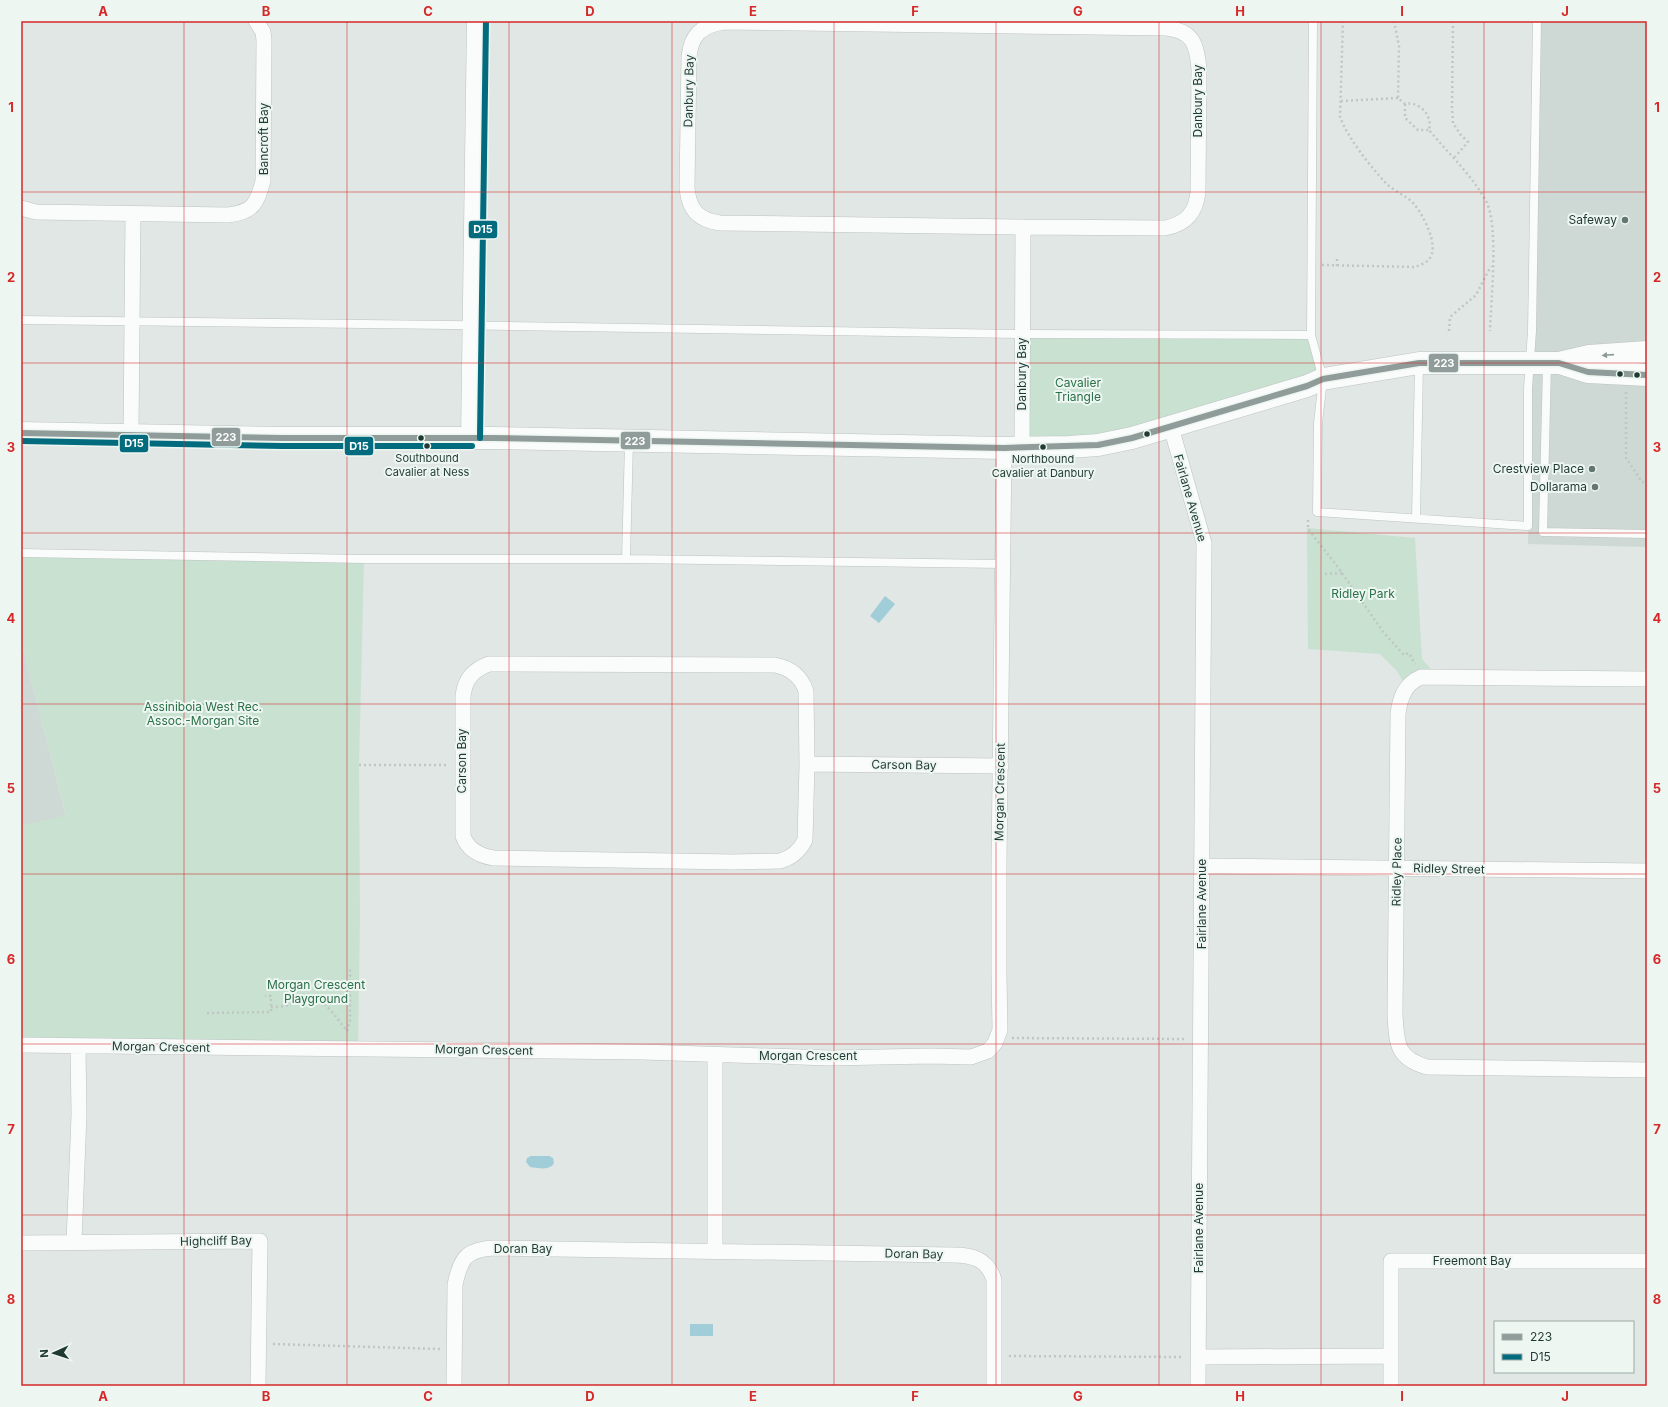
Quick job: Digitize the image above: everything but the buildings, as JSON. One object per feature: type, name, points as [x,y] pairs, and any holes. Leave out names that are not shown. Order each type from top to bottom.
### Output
[{"type":"street","name":"Bancroft Bay","points":[[21,208],[36,212],[228,215],[240,214],[253,207],[263,181],[264,40],[263,32],[256,21]]},
{"type":"street","points":[[472,438],[478,21]]},
{"type":"street","name":"Danbury Bay","points":[[723,22],[1166,28],[1182,31],[1189,36],[1198,52],[1199,69],[1198,192],[1197,202],[1190,217],[1175,226],[1165,228],[1023,227],[720,224],[708,222],[700,217],[693,209],[688,199],[687,188],[689,57],[690,46],[693,39],[698,32],[706,27],[723,22]]},
{"type":"street","points":[[131,436],[133,214]]},
{"type":"street","name":"Danbury Bay","points":[[1013,448],[1022,334],[1023,227]]},
{"type":"street","points":[[21,433],[131,436],[472,438],[1013,448],[1069,447],[1132,438],[1307,386],[1323,379],[1419,363],[1546,363],[1589,356],[1647,352]]},
{"type":"street","points":[[1546,363],[1588,372],[1647,375]]},
{"type":"street","name":"Fairlane Avenue","points":[[1171,427],[1204,543],[1198,1386]]},
{"type":"street","name":"Morgan Crescent","points":[[21,1045],[408,1048],[642,1052],[830,1058],[930,1056],[971,1057],[988,1050],[998,1038],[1000,1030],[999,974],[1002,564],[1013,448]]},
{"type":"street","name":"Carson Bay","points":[[498,663],[775,665],[784,667],[793,671],[799,677],[804,684],[806,691],[807,764],[805,840],[799,850],[787,860],[774,862],[485,857],[472,850],[465,842],[463,836],[462,713],[464,686],[469,677],[480,667],[498,663]]},
{"type":"street","points":[[1421,677],[1647,679]]},
{"type":"street","name":"Ridley Place","points":[[1421,677],[1413,680],[1406,687],[1400,702],[1395,1015],[1398,1046],[1405,1057],[1414,1063],[1428,1067],[1647,1070]]},
{"type":"street","name":"Carson Bay","points":[[807,764],[1000,766]]},
{"type":"street","name":"Ridley Street","points":[[1202,866],[1647,871]]},
{"type":"street","points":[[74,1242],[79,1115],[78,1046]]},
{"type":"street","points":[[715,1055],[715,1251]]},
{"type":"street","name":"Highcliff Bay","points":[[21,1243],[260,1241],[258,1386]]},
{"type":"street","name":"Doran Bay","points":[[454,1386],[455,1285],[460,1264],[473,1251],[492,1248],[962,1255],[975,1257],[984,1262],[989,1268],[994,1280],[994,1386]]},
{"type":"street","name":"Freemont Bay","points":[[1391,1386],[1391,1261],[1647,1261]]},
{"type":"street","points":[[1198,1356],[1390,1356]]},
{"type":"lane","points":[[1313,21],[1311,335],[1323,379],[1318,423],[1317,512],[1528,526],[1528,388],[1546,363]]},
{"type":"lane","points":[[1537,21],[1546,363],[1543,532],[1647,534]]},
{"type":"lane","points":[[21,320],[1022,334],[1311,335]]},
{"type":"lane","points":[[1416,518],[1419,363]]},
{"type":"lane","points":[[626,559],[629,441]]},
{"type":"lane","points":[[21,553],[364,559],[626,559],[1002,564]]},
{"type":"path","points":[[1311,265],[1415,267],[1423,264],[1431,257],[1432,248],[1430,232],[1414,204],[1386,183],[1345,130],[1340,117],[1343,21]]},
{"type":"path","points":[[1394,21],[1399,46],[1398,98]]},
{"type":"path","points":[[1453,21],[1453,123],[1460,134],[1468,142],[1455,157]]},
{"type":"path","points":[[1341,101],[1398,98],[1405,104],[1415,104],[1428,115],[1430,119],[1429,130],[1444,148],[1455,157],[1486,200],[1489,209],[1493,243],[1490,331]]},
{"type":"path","points":[[1405,104],[1404,115],[1411,125],[1418,130],[1429,130]]},
{"type":"path","points":[[1337,257],[1337,266]]},
{"type":"path","points":[[1449,331],[1450,317],[1476,295],[1492,262]]},
{"type":"path","points":[[1626,389],[1626,458],[1642,482],[1647,482]]},
{"type":"path","points":[[1308,514],[1308,529],[1343,574],[1384,633],[1404,655],[1409,653],[1421,677]]},
{"type":"path","points":[[1325,574],[1343,574]]},
{"type":"path","points":[[359,765],[462,765]]},
{"type":"path","points":[[271,1007],[279,1007],[292,1003],[299,996],[309,994],[317,998],[327,1007],[347,1031],[350,1021],[350,968]]},
{"type":"path","points":[[207,1013],[271,1012],[271,996],[265,996]]},
{"type":"path","points":[[998,1038],[1201,1039]]},
{"type":"path","points":[[259,1344],[454,1349]]},
{"type":"path","points":[[994,1356],[1198,1356]]},
{"type":"shaded area","points":[[1537,21],[1647,21],[1647,547],[1528,544]]},
{"type":"shaded area","points":[[21,641],[66,816],[21,826]]},
{"type":"green space","name":"Cavalier Triangle","points":[[1022,334],[1311,335],[1323,379],[1171,427],[1022,448]]},
{"type":"green space","name":"Ridley Park","points":[[1307,528],[1415,538],[1422,659],[1437,676],[1406,687],[1397,671],[1380,654],[1308,649]]},
{"type":"green space","name":"Assiniboia West Rec. Assoc.-Morgan Site","points":[[21,552],[364,559],[359,765],[360,916],[358,1048],[21,1045],[21,826],[66,815],[21,641]]},
{"type":"water","points":[[885,596],[895,604],[879,623],[870,616]]},
{"type":"water","points":[[531,1156],[549,1156],[553,1158],[554,1163],[552,1166],[547,1168],[530,1167],[526,1162],[527,1158]]},
{"type":"water","points":[[690,1324],[713,1324],[713,1336],[690,1336]]},
{"type":"transit line","name":"D15","points":[[480,438],[486,21]]},
{"type":"transit line","name":"223","points":[[21,433],[282,438],[494,438],[1004,448],[1098,445],[1132,438],[1307,386],[1323,379],[1419,363],[1559,363],[1588,372],[1647,375]]},
{"type":"transit line","name":"D15","points":[[21,441],[282,446],[472,446]]},
{"type":"place","name":"Safeway","points":[[1625,220]]},
{"type":"place","name":"Southbound Cavalier at Ness","points":[[427,446]]},
{"type":"place","name":"Northbound Cavalier at Danbury","points":[[1043,447]]},
{"type":"place","name":"Crestview Place","points":[[1592,469]]},
{"type":"place","name":"Dollarama","points":[[1595,487]]},
{"type":"park label","name":"Morgan Crescent Playground","points":[[316,992]]}]
